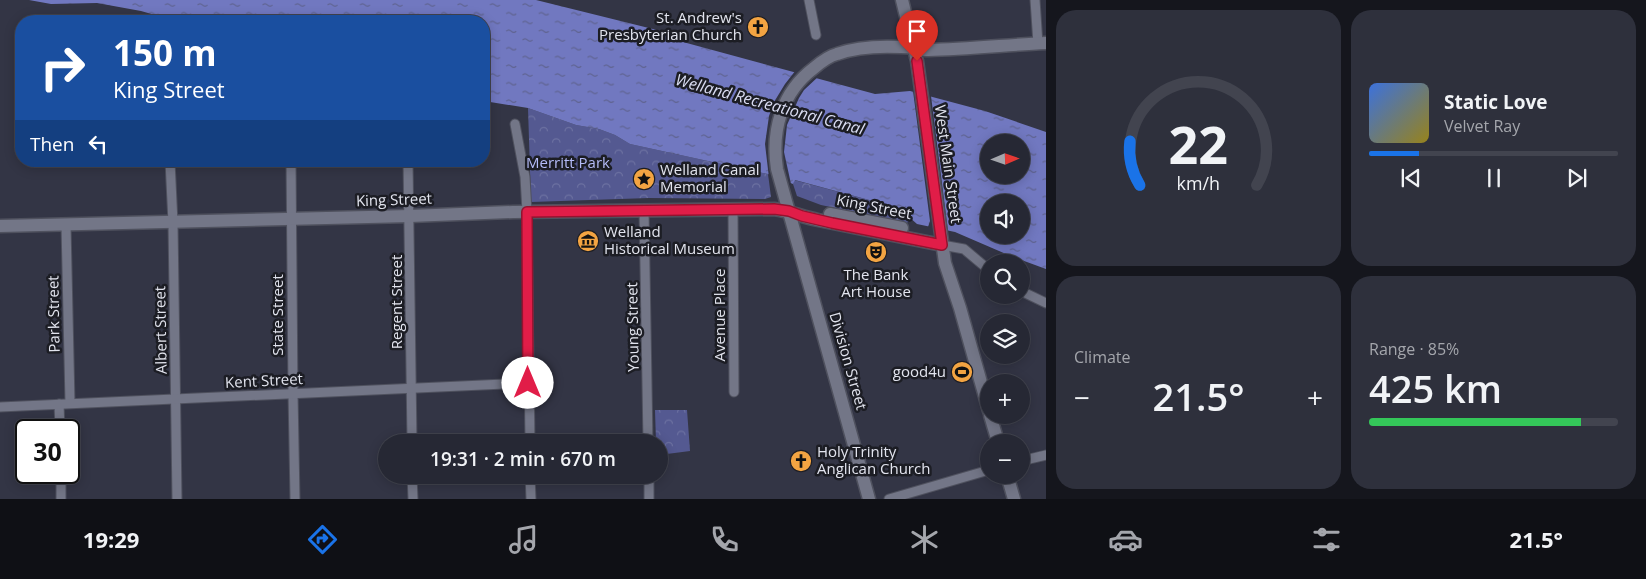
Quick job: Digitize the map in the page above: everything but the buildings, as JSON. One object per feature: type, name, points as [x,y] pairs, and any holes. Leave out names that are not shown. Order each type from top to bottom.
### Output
[{"type":"main road","name":"West Main Street","points":[[902,0],[907,48],[917,61],[945,262],[980,378]]},
{"type":"main road","name":"Division Street","points":[[869,499],[777,169],[774,148],[776,128],[781,112],[788,97],[808,72],[841,52],[907,48],[927,50],[1042,43]]},
{"type":"main road","name":"King Street","points":[[0,226],[292,220],[527,212],[733,209],[789,211],[802,216],[942,245]]},
{"type":"main road","points":[[1010,484],[1014,499]]},
{"type":"street","points":[[809,0],[816,35]]},
{"type":"street","points":[[1035,0],[1042,43]]},
{"type":"street","points":[[515,124],[524,177],[527,212],[530,434]]},
{"type":"street","name":"Albert Street","points":[[170,167],[173,222],[177,499]]},
{"type":"street","name":"State Street","points":[[291,167],[292,394],[295,499]]},
{"type":"street","name":"Regent Street","points":[[408,167],[412,434]]},
{"type":"street","name":"Avenue Place","points":[[733,209],[734,392]]},
{"type":"street","name":"Young Street","points":[[644,210],[648,434]]},
{"type":"street","name":"Park Street","points":[[66,225],[70,404]]},
{"type":"street","points":[[942,245],[964,250],[980,263]]},
{"type":"street","points":[[1030,295],[1046,303]]},
{"type":"street","name":"Kent Street","points":[[0,407],[528,383]]},
{"type":"street","points":[[59,404],[60,419]]},
{"type":"street","points":[[1030,459],[1046,455]]},
{"type":"street","points":[[889,499],[980,473]]},
{"type":"street","points":[[61,484],[61,499]]},
{"type":"street","points":[[412,484],[413,499]]},
{"type":"street","points":[[530,484],[531,499]]},
{"type":"street","points":[[648,484],[649,499]]},
{"type":"green space","name":"Merritt Park","points":[[528,108],[576,125],[599,129],[615,135],[630,144],[768,174],[771,197],[765,199],[649,198],[531,202]]},
{"type":"green space","points":[[794,180],[899,208],[910,219],[907,223],[821,205],[797,196],[793,184]]},
{"type":"green space","points":[[655,410],[687,410],[690,451],[668,454],[668,434],[656,434]]},
{"type":"water","name":"Welland Recreational Canal","points":[[29,0],[536,0],[673,34],[683,42],[875,94],[910,91],[985,111],[1046,132],[1046,269],[1030,263],[1030,254],[1006,254],[983,244],[1030,244],[1030,194],[980,194],[980,243],[955,232],[917,224],[899,208],[795,180],[793,184],[768,174],[630,144],[615,135],[599,129],[576,125],[528,108],[490,102],[490,15],[155,15],[97,3],[51,4]]},
{"type":"pier","points":[[796,70],[819,76],[804,90],[787,125],[784,152],[791,184],[788,185],[769,178],[765,144],[769,116],[774,102]]},
{"type":"pier","points":[[913,91],[931,96],[948,231],[928,227],[930,221]]},
{"type":"place","name":"St. Andrew's Presbyterian Church","points":[[758,27]]},
{"type":"place","name":"Welland Canal Memorial","points":[[644,179]]},
{"type":"place","name":"Welland Historical Museum","points":[[588,241]]},
{"type":"place","name":"The Bank Art House","points":[[876,252]]},
{"type":"place","name":"good4u","points":[[962,372]]},
{"type":"place","name":"Holy Trinity Anglican Church","points":[[801,461]]},
{"type":"route","points":[[528,383],[527,212],[774,209],[789,211],[832,223],[942,245],[917,61]]}]
